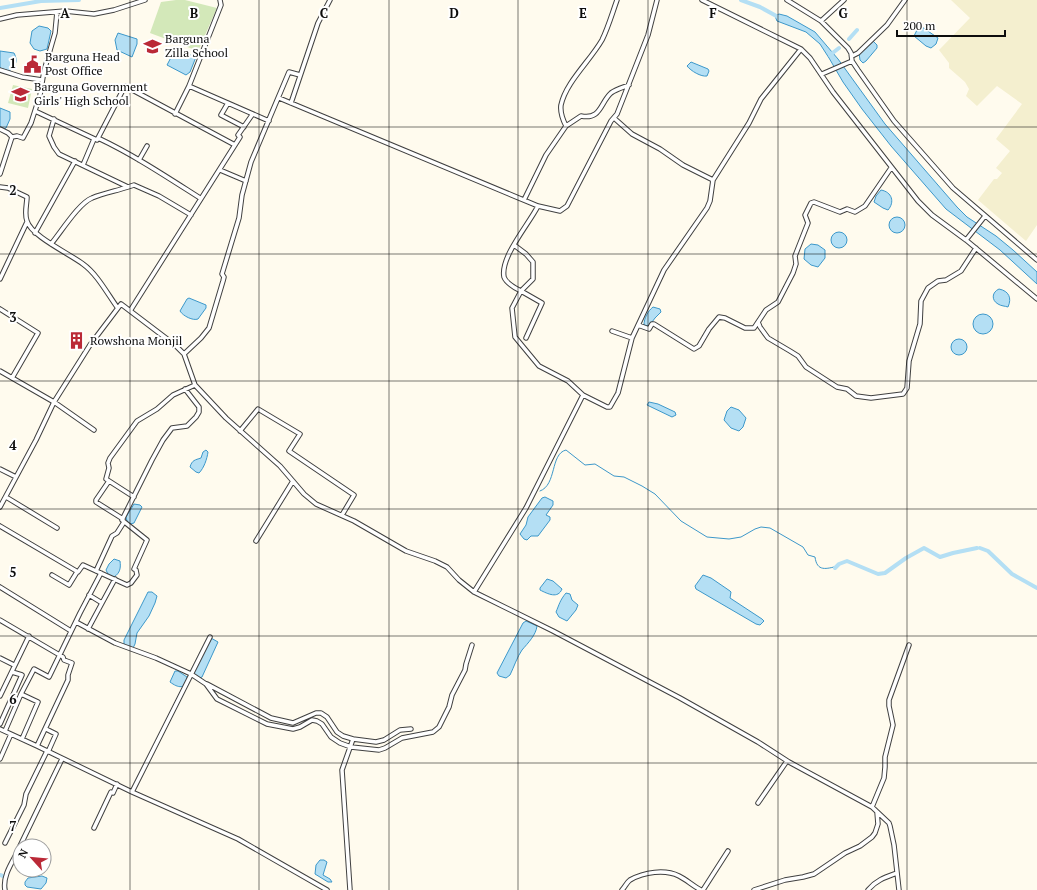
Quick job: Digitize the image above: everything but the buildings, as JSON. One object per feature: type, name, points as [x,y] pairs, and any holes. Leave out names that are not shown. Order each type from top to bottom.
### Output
[{"type":"street","points":[[0,19],[17,15],[65,11],[94,14],[114,10],[145,0]]},
{"type":"street","points":[[174,114],[189,86],[221,5],[220,0]]},
{"type":"street","points":[[291,103],[318,23],[330,0]]},
{"type":"street","points":[[566,126],[562,118],[561,106],[567,91],[602,40],[617,0]]},
{"type":"street","points":[[278,98],[538,206],[560,212],[567,206],[610,121],[617,114],[648,36],[656,0]]},
{"type":"street","points":[[702,0],[801,49],[810,58],[891,168],[918,201],[932,215],[966,240],[1037,299]]},
{"type":"street","points":[[787,0],[821,21],[848,48],[852,59],[894,121],[953,188],[1037,260]]},
{"type":"street","points":[[821,21],[844,0]]},
{"type":"street","points":[[822,74],[852,59],[887,25],[905,0]]},
{"type":"street","points":[[12,137],[17,136],[23,138],[35,111],[55,33],[57,12]]},
{"type":"street","points":[[514,245],[526,254],[533,262],[533,279],[520,291],[512,308],[515,338],[538,366],[568,381],[583,396],[607,407],[612,405],[618,393],[632,338],[664,270],[707,208],[710,201],[713,180],[749,123],[761,99],[801,49]]},
{"type":"street","points":[[0,70],[22,77],[42,80]]},
{"type":"street","points":[[184,354],[202,338],[209,328],[224,277],[222,274],[239,218],[242,195],[251,162],[289,72],[300,76]]},
{"type":"street","points":[[524,200],[546,155],[566,126],[581,116],[588,117],[598,113],[611,93],[629,85]]},
{"type":"street","points":[[83,165],[125,86],[174,114],[235,145]]},
{"type":"street","points":[[189,86],[252,115],[269,121]]},
{"type":"street","points":[[228,103],[221,115],[244,127]]},
{"type":"street","points":[[35,111],[139,160],[172,179],[200,198]]},
{"type":"street","points":[[130,310],[200,198],[220,170],[240,137],[238,135],[252,115]]},
{"type":"street","points":[[614,118],[632,134],[660,149],[683,165],[713,180]]},
{"type":"street","points":[[54,119],[49,136],[59,154],[128,187]]},
{"type":"street","points":[[0,129],[12,137]]},
{"type":"street","points":[[0,174],[12,137]]},
{"type":"street","points":[[139,160],[147,146]]},
{"type":"street","points":[[35,233],[75,161]]},
{"type":"street","points":[[638,325],[649,329],[652,324],[654,324],[694,349],[699,346],[708,329],[719,317],[725,318],[745,328],[754,328],[766,310],[778,302],[793,273],[796,264],[794,256],[808,223],[805,215],[811,203],[814,202],[840,212],[847,209],[855,212],[865,206],[891,168]]},
{"type":"street","points":[[220,170],[246,181]]},
{"type":"street","points":[[51,244],[76,212],[86,202],[92,198],[134,185],[159,196],[191,214]]},
{"type":"street","points":[[0,187],[8,188],[27,197],[27,222],[0,278]]},
{"type":"street","points":[[526,338],[542,303],[520,291],[507,282],[504,277],[506,262],[510,252],[538,206]]},
{"type":"street","points":[[966,240],[985,216]]},
{"type":"street","points":[[27,222],[35,233],[84,264],[95,274],[105,292],[118,307]]},
{"type":"street","points":[[758,322],[768,338],[798,356],[806,367],[837,387],[848,389],[856,396],[871,398],[903,394],[907,388],[909,361],[920,324],[921,301],[928,288],[938,281],[946,280],[961,272],[976,248]]},
{"type":"street","points":[[0,507],[54,402],[90,345],[121,304],[175,345],[184,354],[195,385],[226,418],[280,466],[304,494],[316,504],[354,521],[406,551],[435,561],[447,567],[459,580],[474,592],[553,631],[680,698],[758,742],[787,761],[872,807],[889,823],[890,826],[894,845],[899,890]]},
{"type":"street","points":[[0,310],[38,333],[12,378]]},
{"type":"street","points":[[612,331],[632,338]]},
{"type":"street","points":[[0,371],[54,402],[94,430]]},
{"type":"street","points":[[134,497],[106,478],[109,468],[109,461],[137,420],[157,409],[174,395],[195,385]]},
{"type":"street","points":[[96,571],[112,536],[117,533],[124,520],[163,440],[172,428],[187,426],[199,412],[199,407],[185,389]]},
{"type":"street","points":[[474,592],[526,508],[583,396]]},
{"type":"street","points":[[240,431],[258,408],[300,434],[289,451],[354,494],[342,515]]},
{"type":"street","points":[[0,468],[16,477]]},
{"type":"street","points":[[52,575],[69,585],[83,565],[127,585],[131,583],[137,575],[136,570],[134,569],[146,540],[124,520],[96,502],[109,481]]},
{"type":"street","points":[[256,541],[293,481]]},
{"type":"street","points":[[6,497],[56,528]]},
{"type":"street","points":[[0,526],[77,572]]},
{"type":"street","points":[[5,731],[34,669],[49,677],[101,573]]},
{"type":"street","points":[[88,629],[114,579]]},
{"type":"street","points":[[0,587],[71,632]]},
{"type":"street","points":[[89,595],[102,603]]},
{"type":"street","points":[[0,620],[63,656],[64,660],[72,663],[68,680],[38,746]]},
{"type":"street","points":[[76,622],[116,643],[156,658],[191,674],[206,684],[271,718],[293,723],[316,713],[321,713],[327,717],[337,732],[343,736],[376,742],[384,740],[400,730],[411,729]]},
{"type":"street","points":[[0,696],[29,636]]},
{"type":"street","points":[[132,792],[210,637]]},
{"type":"street","points":[[206,684],[217,699],[267,724],[300,728],[312,720],[317,721],[322,724],[331,737],[340,743],[351,747],[379,750],[402,738],[433,732],[444,719],[452,695],[465,670],[472,645]]},
{"type":"street","points":[[872,807],[884,778],[885,757],[893,724],[889,700],[909,645]]},
{"type":"street","points":[[0,658],[14,665]]},
{"type":"street","points":[[0,724],[22,675],[12,672]]},
{"type":"street","points":[[21,694],[38,702],[22,739]]},
{"type":"street","points":[[0,729],[132,792],[238,839],[327,890]]},
{"type":"street","points":[[5,843],[24,805],[26,794],[56,734],[46,729]]},
{"type":"street","points":[[0,758],[11,734]]},
{"type":"street","points":[[350,890],[342,770],[353,739]]},
{"type":"street","points":[[24,838],[62,759]]},
{"type":"street","points":[[758,803],[787,761]]},
{"type":"street","points":[[94,828],[111,792],[113,793],[117,784]]},
{"type":"street","points":[[754,890],[785,880],[814,874],[860,846],[875,833],[878,824],[877,812]]},
{"type":"street","points":[[622,890],[629,881],[640,876],[652,872],[663,872],[678,876],[702,890],[728,851]]},
{"type":"street","points":[[5,890],[4,883],[12,862]]},
{"type":"street","points":[[868,890],[872,885],[883,878],[897,873]]},
{"type":"shaded area","points":[[951,0],[1037,0],[1037,225],[1026,241],[978,200],[994,179],[997,179],[1002,173],[996,168],[1010,151],[996,139],[1022,104],[997,86],[977,106],[966,96],[969,89],[965,82],[949,68],[949,63],[939,50],[970,18]]},
{"type":"green space","points":[[185,0],[217,8],[198,51],[150,33],[161,2]]},
{"type":"green space","points":[[13,85],[32,89],[28,108],[8,103]]},
{"type":"water","points":[[779,14],[787,16],[815,32],[838,59],[885,124],[957,207],[967,217],[996,236],[1037,272],[1037,284],[1000,250],[946,209],[891,146],[862,109],[843,82],[820,44],[806,32],[777,21],[775,16]]},
{"type":"water","points":[[39,26],[48,28],[51,31],[47,49],[40,51],[34,49],[30,43],[32,31]]},
{"type":"water","points":[[922,27],[938,38],[936,44],[931,48],[926,46],[914,36],[917,30]]},
{"type":"water","points":[[118,33],[137,39],[137,44],[132,57],[117,50],[115,40]]},
{"type":"water","points":[[873,41],[877,45],[877,48],[863,63],[860,60],[859,53]]},
{"type":"water","points":[[175,50],[196,57],[190,72],[186,75],[167,65]]},
{"type":"water","points":[[0,51],[14,53],[16,61],[15,65],[9,71],[0,68]]},
{"type":"water","points":[[691,62],[708,69],[709,71],[707,76],[699,75],[689,68],[687,66]]},
{"type":"water","points":[[0,108],[10,112],[10,119],[6,128],[4,129],[0,127]]},
{"type":"water","points":[[881,190],[890,195],[892,201],[888,210],[874,202],[876,196]]},
{"type":"water","points":[[897,217],[903,219],[905,225],[903,231],[897,233],[891,231],[889,225],[891,219]]},
{"type":"water","points":[[839,232],[846,237],[847,240],[842,247],[839,248],[832,243],[831,240],[836,233]]},
{"type":"water","points":[[811,244],[818,245],[825,250],[825,258],[818,267],[811,265],[804,259],[805,249]]},
{"type":"water","points":[[999,289],[1005,291],[1009,295],[1010,301],[1008,307],[999,305],[993,298],[995,292]]},
{"type":"water","points":[[189,298],[206,305],[206,308],[198,319],[188,318],[180,311]]},
{"type":"water","points":[[653,307],[660,309],[661,312],[649,326],[644,325],[649,311]]},
{"type":"water","points":[[983,314],[990,317],[993,324],[990,331],[983,334],[976,331],[973,324],[976,317]]},
{"type":"water","points":[[956,339],[962,339],[967,344],[965,353],[962,355],[956,355],[951,350],[951,344]]},
{"type":"water","points":[[649,402],[658,404],[675,412],[676,415],[672,417],[647,405]]},
{"type":"water","points":[[731,407],[739,410],[746,418],[743,427],[739,431],[731,428],[724,420],[727,411]]},
{"type":"water","points":[[206,450],[208,452],[204,466],[199,473],[196,472],[190,467],[194,461],[201,458],[203,452]]},
{"type":"water","points":[[545,497],[553,501],[553,505],[546,515],[550,517],[550,520],[538,536],[531,536],[527,540],[524,539],[520,534],[526,525],[528,517],[542,498]]},
{"type":"water","points":[[134,504],[142,507],[134,523],[130,524],[126,517]]},
{"type":"water","points":[[114,559],[120,561],[120,570],[114,577],[109,576],[106,570]]},
{"type":"water","points":[[703,575],[711,578],[730,591],[730,598],[764,621],[760,625],[756,624],[696,589],[695,586]]},
{"type":"water","points":[[547,579],[553,581],[562,589],[558,594],[552,595],[540,590]]},
{"type":"water","points":[[148,592],[152,592],[157,596],[155,603],[149,616],[137,633],[133,648],[129,648],[124,644],[124,640]]},
{"type":"water","points":[[566,593],[570,594],[572,600],[578,605],[567,621],[559,617],[556,612]]},
{"type":"water","points":[[526,621],[537,626],[535,633],[520,653],[510,675],[506,678],[499,676],[497,673],[523,623]]},
{"type":"water","points":[[211,638],[218,642],[202,677],[200,678],[193,674]]},
{"type":"water","points":[[175,671],[178,671],[187,677],[185,684],[181,687],[170,682]]},
{"type":"water","points":[[320,860],[327,862],[323,875],[332,882],[328,882],[315,874],[316,865]]},
{"type":"water","points":[[28,878],[47,878],[46,883],[41,889],[27,887],[25,882]]},
{"type":"waterway","points":[[0,8],[41,1],[79,0]]},
{"type":"waterway","points":[[741,0],[760,7],[780,18]]},
{"type":"waterway","points":[[849,39],[857,30]]},
{"type":"waterway","points":[[830,55],[839,48]]},
{"type":"waterway","points":[[540,491],[549,483],[558,457],[566,450],[585,465],[595,464],[614,476],[624,477],[655,494],[681,521],[707,537],[729,539],[741,537],[761,527],[770,528],[803,547],[808,555],[815,557],[816,562],[820,567],[826,568],[838,566]]},
{"type":"waterway","points":[[835,568],[839,564],[847,561],[878,574],[885,573],[906,558],[924,548],[940,557],[977,548]]},
{"type":"waterway","points":[[980,548],[988,551],[1012,574],[1037,588]]},
{"type":"place","name":"Barguna Zilla School","points":[[152,46]]},
{"type":"place","name":"Barguna Head Post Office","points":[[32,64]]},
{"type":"place","name":"Barguna Government Girls' High School","points":[[21,94]]},
{"type":"place","name":"Rowshona Monjil","points":[[77,341]]}]
